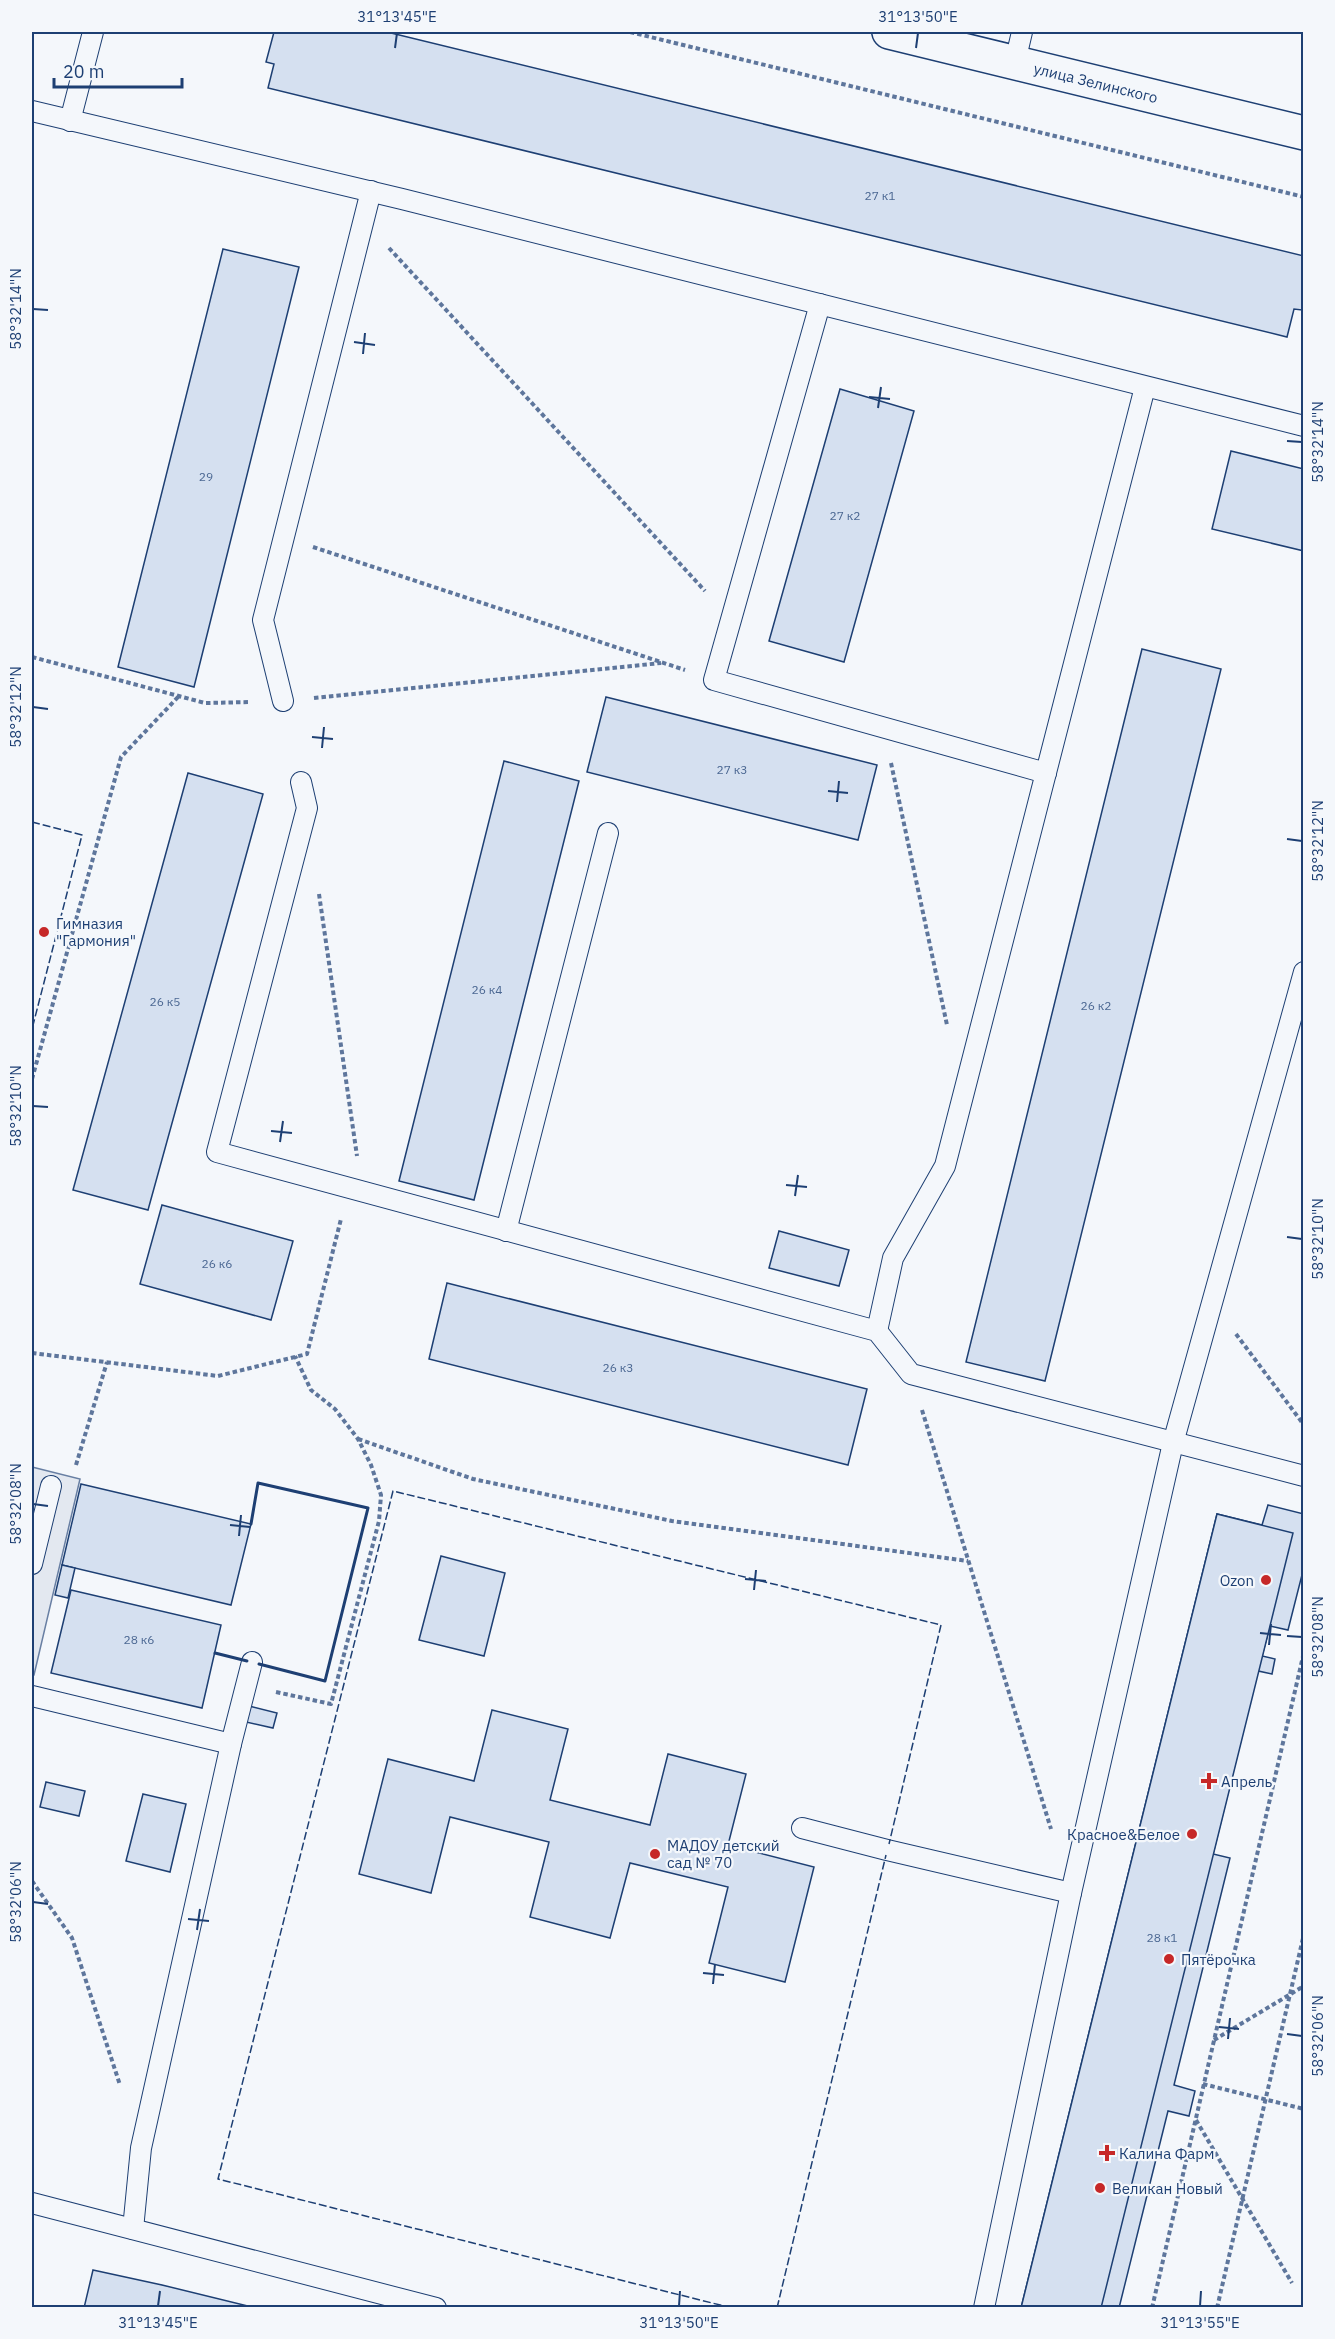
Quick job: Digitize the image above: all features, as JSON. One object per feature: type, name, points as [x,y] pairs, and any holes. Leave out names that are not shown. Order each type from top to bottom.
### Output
[{"type":"street","name":"улица Зелинского","points":[[889,32],[1018,47],[1304,133]]},
{"type":"lane","points":[[70,121],[93,32]]},
{"type":"lane","points":[[32,111],[371,191],[1304,426]]},
{"type":"lane","points":[[283,701],[263,620],[371,191]]},
{"type":"lane","points":[[820,304],[714,680],[1046,772]]},
{"type":"lane","points":[[877,1331],[893,1258],[945,1166],[1145,387]]},
{"type":"lane","points":[[301,782],[307,808],[217,1152],[877,1331],[911,1374],[1304,1476]]},
{"type":"lane","points":[[506,1231],[608,833]]},
{"type":"lane","points":[[984,2307],[1071,1893],[1173,1443],[1304,972]]},
{"type":"lane","points":[[32,1564],[51,1486]]},
{"type":"lane","points":[[132,2229],[141,2148],[231,1744],[252,1662]]},
{"type":"lane","points":[[32,1696],[231,1744]]},
{"type":"lane","points":[[802,1828],[1071,1893]]},
{"type":"lane","points":[[32,2203],[436,2307]]},
{"type":"path","points":[[630,32],[1304,197]]},
{"type":"path","points":[[364,221],[732,619]]},
{"type":"path","points":[[284,538],[714,680]]},
{"type":"path","points":[[32,657],[206,703],[283,701],[661,663]]},
{"type":"path","points":[[32,1079],[121,757],[179,696]]},
{"type":"path","points":[[883,727],[948,1030]]},
{"type":"path","points":[[1212,1301],[1304,1425]]},
{"type":"path","points":[[246,1686],[331,1704],[379,1521],[381,1495],[371,1465],[358,1439],[335,1409],[311,1390],[296,1356]]},
{"type":"path","points":[[51,1486],[74,1469],[107,1362]]},
{"type":"path","points":[[911,1374],[1053,1836]]},
{"type":"path","points":[[358,1439],[473,1479],[672,1521],[968,1561]]},
{"type":"path","points":[[1152,2307],[1304,1652]]},
{"type":"path","points":[[32,1881],[72,1938],[123,2093]]},
{"type":"path","points":[[1217,2307],[1304,1934]]},
{"type":"path","points":[[1213,2041],[1304,1986]]},
{"type":"path","points":[[1203,2084],[1304,2109]]},
{"type":"path","points":[[1195,2119],[1292,2283]]},
{"type":"shaded area","points":[[32,1467],[80,1479],[34,1675],[32,1675]]},
{"type":"building","points":[[274,32],[387,32],[1304,256],[1302,310],[1294,309],[1287,337],[268,88],[274,64],[266,62]]},
{"type":"building","points":[[223,249],[299,267],[194,687],[118,667]]},
{"type":"building","points":[[840,389],[914,411],[844,662],[769,641]]},
{"type":"building","points":[[1231,451],[1304,469],[1304,551],[1212,529]]},
{"type":"building","points":[[1142,649],[1221,669],[1045,1381],[966,1362]]},
{"type":"building","points":[[606,697],[877,765],[858,840],[587,772]]},
{"type":"building","points":[[504,761],[579,781],[474,1200],[399,1181]]},
{"type":"building","points":[[188,773],[263,794],[148,1210],[73,1190]]},
{"type":"building","points":[[162,1205],[293,1241],[271,1320],[140,1284]]},
{"type":"building","points":[[779,1231],[849,1250],[839,1286],[769,1268]]},
{"type":"building","points":[[447,1283],[867,1389],[848,1465],[429,1359]]},
{"type":"building","points":[[81,1484],[251,1524],[231,1605],[62,1565]]},
{"type":"building","points":[[1268,1505],[1304,1514],[1304,1567],[1288,1630],[1270,1626],[1262,1656],[1275,1659],[1272,1674],[1258,1671],[1213,1854],[1230,1858],[1174,2085],[1195,2091],[1189,2116],[1168,2111],[1119,2308],[1021,2308],[1217,1514],[1262,1525]]},
{"type":"building","points":[[1217,1514],[1293,1533],[1101,2308],[1021,2308]]},
{"type":"building","points":[[441,1556],[505,1573],[484,1656],[419,1640]]},
{"type":"building","points":[[62,1565],[75,1568],[68,1598],[55,1595]]},
{"type":"building","points":[[71,1590],[221,1625],[202,1708],[51,1673]]},
{"type":"building","points":[[249,1706],[277,1713],[273,1728],[246,1722]]},
{"type":"building","name":"МАДОУ детский сад № 70","points":[[492,1710],[568,1729],[550,1800],[650,1825],[668,1754],[746,1774],[728,1845],[814,1867],[785,1982],[709,1963],[728,1887],[630,1863],[610,1938],[530,1917],[549,1842],[450,1817],[431,1893],[359,1874],[388,1759],[474,1781]]},
{"type":"building","points":[[46,1782],[85,1791],[79,1816],[40,1807]]},
{"type":"building","points":[[143,1794],[186,1804],[170,1872],[126,1861]]},
{"type":"building","points":[[93,2270],[162,2285],[256,2308],[84,2308]]},
{"type":"fence","points":[[32,822],[82,835],[32,1029]]},
{"type":"fence","points":[[732,2308],[218,2179],[393,1491],[941,1625],[889,1844]]},
{"type":"fence","points":[[777,2308],[886,1855]]},
{"type":"wall","points":[[251,1524],[258,1483],[368,1508],[325,1681],[259,1664]]},
{"type":"wall","points":[[215,1653],[247,1661]]},
{"type":"place","name":"Гимназия \"Гармония\"","points":[[44,932]]},
{"type":"place","name":"Ozon","points":[[1266,1580]]},
{"type":"place","name":"Апрель","points":[[1209,1781]]},
{"type":"place","name":"Красное&Белое","points":[[1192,1834]]},
{"type":"place","name":"МАДОУ детский сад № 70","points":[[655,1854]]},
{"type":"place","name":"Пятёрочка","points":[[1169,1959]]},
{"type":"place","name":"Калина Фарм","points":[[1107,2153]]},
{"type":"place","name":"Великан Новый","points":[[1100,2188]]}]
